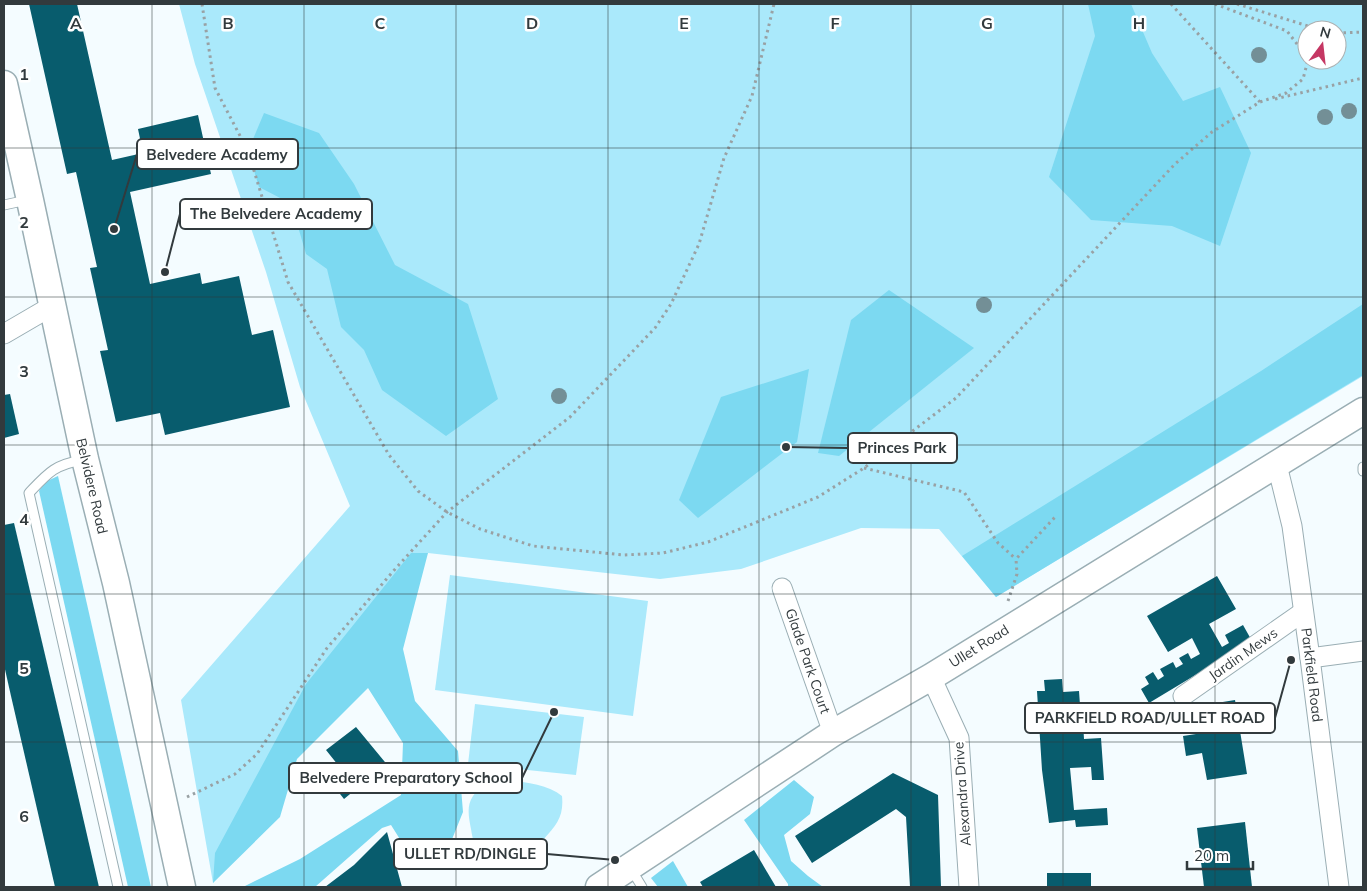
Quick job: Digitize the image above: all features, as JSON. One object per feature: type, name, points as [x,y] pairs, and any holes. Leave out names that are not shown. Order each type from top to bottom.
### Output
[{"type":"main road","name":"Belvidere Road","points":[[4,84],[85,460],[118,592],[182,887]]},
{"type":"main road","name":"Ullet Road","points":[[599,887],[636,877],[833,733],[931,676],[1363,411]]},
{"type":"street","points":[[4,334],[52,306]]},
{"type":"street","name":"Parkfield Road","points":[[1277,465],[1292,526],[1338,887]]},
{"type":"street","name":"Glade Park Court","points":[[782,588],[833,733]]},
{"type":"street","name":"Jardin Mews","points":[[1183,696],[1303,612]]},
{"type":"street","points":[[1310,658],[1363,651]]},
{"type":"street","name":"Alexandra Drive","points":[[931,676],[959,738],[969,887]]},
{"type":"lane","points":[[4,205],[30,200]]},
{"type":"lane","points":[[85,460],[65,463],[50,471],[29,493],[118,887]]},
{"type":"path","points":[[202,4],[215,88],[248,151],[288,282],[389,455],[418,491],[447,512],[480,529],[533,546],[624,555],[664,553],[708,542],[818,497],[864,468],[956,398],[1175,164],[1212,132],[1260,102],[1286,93],[1303,80],[1305,70]]},
{"type":"path","points":[[196,793],[235,774],[257,754],[328,648],[396,568],[447,512],[570,417],[655,328],[671,304],[698,244],[724,158],[752,96],[774,4]]},
{"type":"path","points":[[1171,4],[1260,102]]},
{"type":"path","points":[[1215,4],[1287,31],[1297,44]]},
{"type":"path","points":[[1237,4],[1297,23]]},
{"type":"path","points":[[1347,33],[1363,32]]},
{"type":"path","points":[[1260,102],[1363,78]]},
{"type":"path","points":[[864,468],[964,492],[998,543],[1016,559],[1017,574],[1008,601],[1012,626]]},
{"type":"path","points":[[1016,559],[1056,516]]},
{"type":"shaded area","points":[[179,4],[1363,4],[1363,376],[996,597],[939,529],[861,528],[741,569],[660,579],[428,553],[340,661],[213,883],[181,700],[350,506],[300,387],[266,272],[195,64]]},
{"type":"shaded area","points":[[1088,4],[1131,4],[1152,53],[1183,101],[1220,87],[1251,153],[1220,246],[1172,226],[1091,220],[1049,177],[1095,36]]},
{"type":"shaded area","points":[[264,113],[319,133],[354,184],[395,265],[468,304],[498,399],[446,436],[382,390],[364,350],[341,327],[327,269],[306,254],[294,213],[284,200],[259,187],[248,151]]},
{"type":"shaded area","points":[[889,290],[974,348],[839,456],[818,453],[851,320]]},
{"type":"shaded area","points":[[1363,304],[1363,375],[996,597],[962,556],[1261,371]]},
{"type":"shaded area","points":[[809,369],[797,442],[698,518],[679,500],[721,397]]},
{"type":"shaded area","points":[[58,476],[151,887],[128,887],[39,491],[45,482]]},
{"type":"shaded area","points":[[411,553],[428,553],[403,649],[415,701],[458,751],[463,812],[442,864],[413,860],[391,825],[382,828],[315,887],[243,887],[300,859],[401,795],[403,743],[368,688],[297,759],[280,817],[213,883],[215,853],[306,684]]},
{"type":"shaded area","points":[[450,575],[648,601],[633,716],[435,690]]},
{"type":"shaded area","points":[[475,704],[584,717],[576,775],[468,764]]},
{"type":"shaded area","points":[[491,780],[518,781],[537,785],[555,791],[562,796],[561,815],[556,825],[525,859],[515,863],[494,865],[488,863],[479,855],[474,843],[469,816],[469,804],[479,789]]},
{"type":"shaded area","points":[[794,780],[814,797],[810,814],[784,835],[791,861],[823,887],[788,887],[788,884],[744,820]]},
{"type":"shaded area","points":[[673,861],[688,887],[658,887],[651,878]]},
{"type":"building","points":[[29,4],[77,4],[112,160],[143,153],[138,129],[198,115],[211,174],[130,192],[150,284],[200,273],[202,284],[239,276],[252,335],[273,330],[290,407],[165,435],[160,413],[116,422],[100,351],[108,350],[90,268],[97,267],[76,172],[67,174]]},
{"type":"building","points":[[10,394],[19,434],[4,438],[4,395]]},
{"type":"building","points":[[14,523],[99,887],[55,887],[4,665],[4,525]]},
{"type":"building","points":[[1217,576],[1236,609],[1209,624],[1222,647],[1229,643],[1225,635],[1243,625],[1252,641],[1149,703],[1141,689],[1149,684],[1145,677],[1153,672],[1158,680],[1164,676],[1160,669],[1173,662],[1176,668],[1183,664],[1179,658],[1188,653],[1191,659],[1200,654],[1192,638],[1168,652],[1147,616]]},
{"type":"building","points":[[1062,679],[1063,692],[1079,691],[1080,705],[1091,704],[1093,722],[1083,722],[1084,739],[1101,738],[1104,780],[1092,780],[1091,767],[1070,768],[1074,810],[1107,808],[1108,825],[1076,827],[1075,820],[1049,823],[1042,770],[1037,691],[1045,691],[1044,680]]},
{"type":"building","points":[[1235,700],[1247,774],[1207,780],[1202,753],[1186,756],[1183,736],[1196,734],[1192,707]]},
{"type":"building","points":[[356,727],[394,773],[368,794],[361,785],[344,799],[329,780],[342,770],[326,750]]},
{"type":"building","points":[[893,773],[938,795],[941,887],[910,887],[906,817],[896,809],[812,863],[795,836]]},
{"type":"building","points":[[1245,822],[1252,887],[1204,887],[1197,828]]},
{"type":"building","points":[[387,832],[402,887],[325,887],[354,865]]},
{"type":"building","points":[[754,850],[776,887],[703,887],[700,882]]},
{"type":"building","points":[[1047,873],[1091,873],[1091,887],[1047,887]]},
{"type":"place","name":"Belvedere Academy","points":[[114,229]]},
{"type":"place","name":"The Belvedere Academy","points":[[165,272]]},
{"type":"place","name":"Princes Park","points":[[786,447]]},
{"type":"place","name":"PARKFIELD ROAD/ULLET ROAD","points":[[1291,660]]},
{"type":"place","name":"Belvedere Preparatory School","points":[[554,712]]},
{"type":"place","name":"ULLET RD/DINGLE","points":[[615,860]]}]
